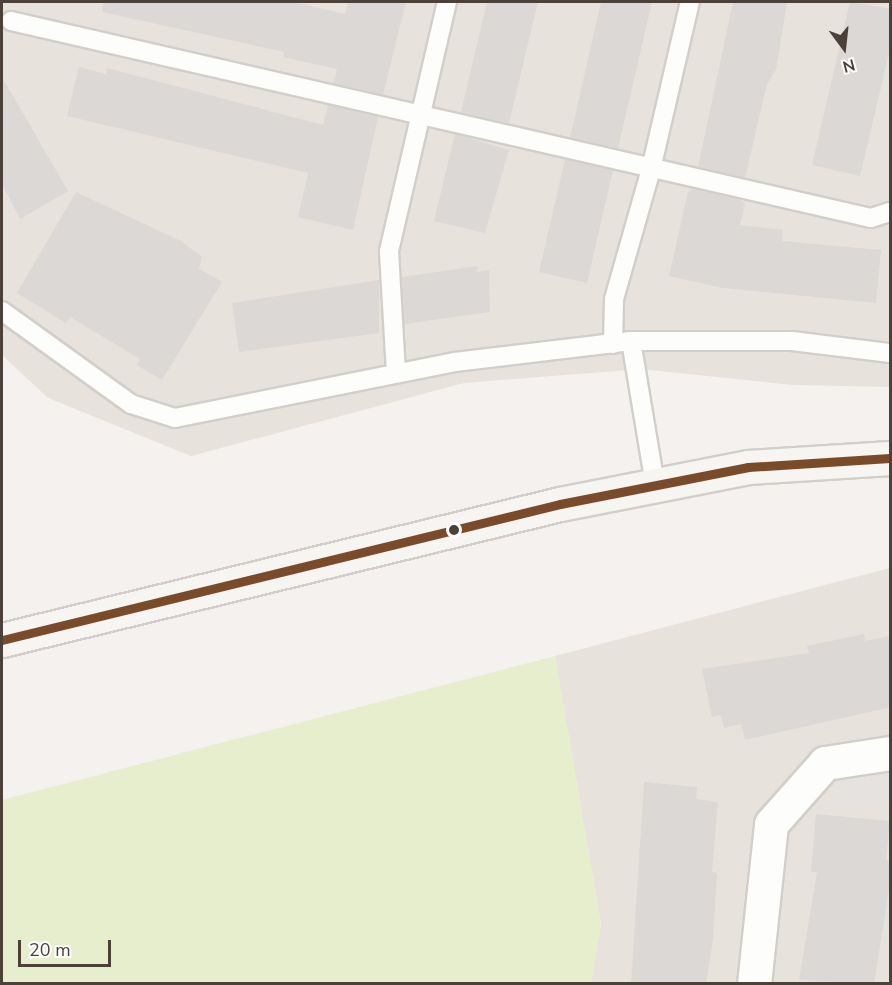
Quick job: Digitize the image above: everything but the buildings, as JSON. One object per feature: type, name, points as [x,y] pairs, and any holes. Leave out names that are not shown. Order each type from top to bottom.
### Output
[{"type":"main road","points":[[2,640],[560,504],[748,467],[891,458]]},
{"type":"street","points":[[754,984],[771,824],[825,763],[891,753]]},
{"type":"lane","points":[[396,373],[389,251],[447,2]]},
{"type":"lane","points":[[655,485],[614,299],[651,169],[690,2]]},
{"type":"lane","points":[[11,21],[420,117],[871,218],[891,212]]},
{"type":"lane","points":[[2,311],[131,404],[175,418],[396,373],[622,342],[792,341],[891,353]]},
{"type":"shaded area","points":[[2,2],[890,2],[890,387],[793,385],[641,369],[464,383],[191,456],[48,398],[2,355]]},
{"type":"shaded area","points":[[890,568],[890,983],[591,983],[601,925],[555,656]]},
{"type":"shaded area","points":[[890,773],[890,802],[836,814],[830,787]]},
{"type":"green space","points":[[555,656],[601,925],[591,983],[2,983],[2,800]]},
{"type":"transit line","points":[[2,640],[560,504],[748,467],[890,458]]}]
